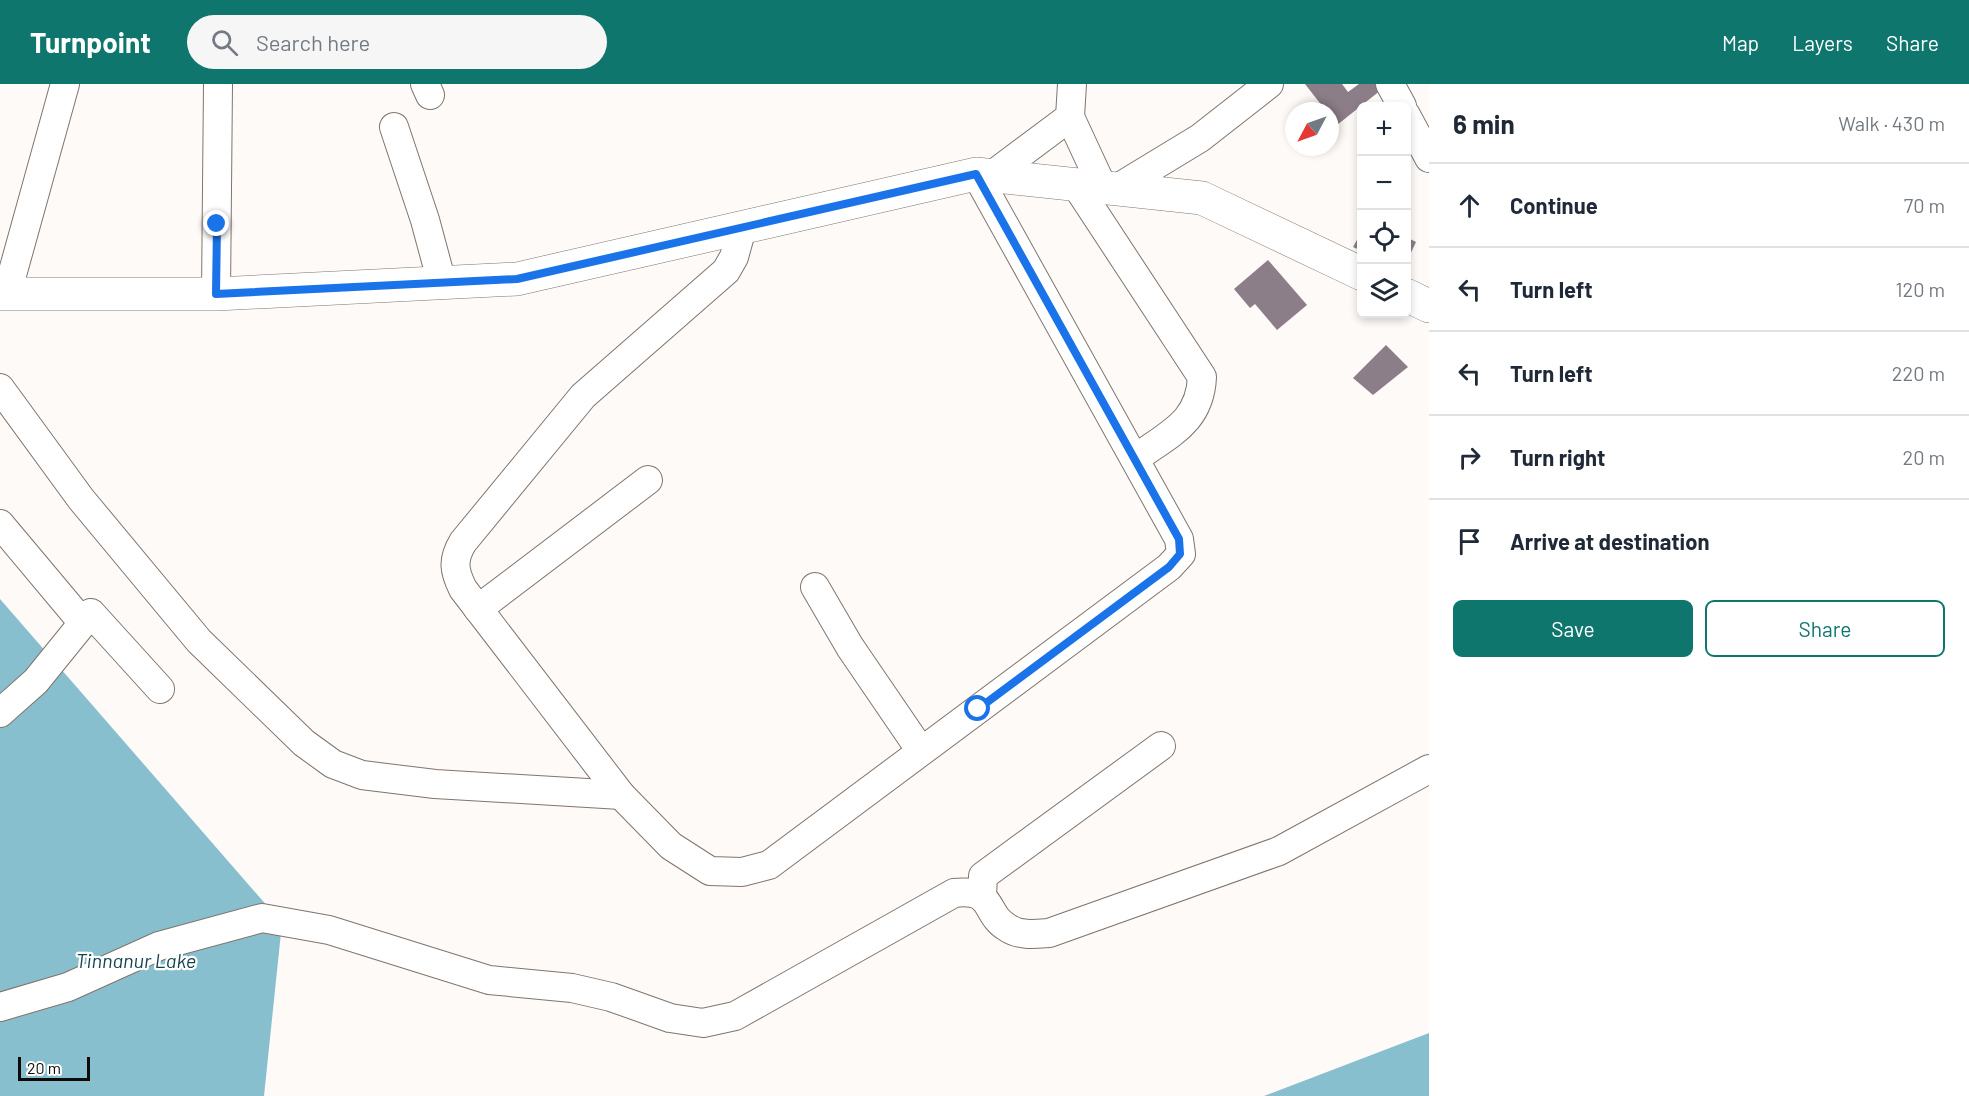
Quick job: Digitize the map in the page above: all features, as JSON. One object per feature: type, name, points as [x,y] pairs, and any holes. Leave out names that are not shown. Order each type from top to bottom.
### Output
[{"type":"main road","points":[[3,293],[216,294],[517,279],[983,175],[1202,198],[1357,272]]},
{"type":"street","points":[[3,293],[65,84]]},
{"type":"street","points":[[216,294],[218,84]]},
{"type":"street","points":[[1071,84],[1070,117],[1098,187],[1202,377],[1201,397],[1192,416],[1135,459]]},
{"type":"street","points":[[1098,187],[1200,138],[1269,84]]},
{"type":"street","points":[[1390,84],[1400,102]]},
{"type":"street","points":[[742,228],[735,258],[726,271],[583,396],[463,542],[455,556],[454,572],[478,609],[621,795],[671,846],[710,871],[742,872],[769,865],[1169,567],[1180,554],[1179,539],[983,175],[1070,117]]},
{"type":"street","points":[[1411,124],[1429,158]]},
{"type":"street","points":[[394,126],[425,220],[442,283]]},
{"type":"street","points":[[0,388],[81,499],[199,641],[304,743],[333,764],[362,775],[435,784],[621,795]]},
{"type":"street","points":[[478,609],[648,480]]},
{"type":"street","points":[[0,524],[82,623]]},
{"type":"street","points":[[815,588],[850,647],[921,751]]},
{"type":"street","points":[[0,713],[36,681],[90,614],[160,689]]},
{"type":"street","points":[[982,896],[983,876],[1161,746]]},
{"type":"street","points":[[0,1007],[68,987],[159,946],[262,918],[329,930],[489,980],[572,988],[611,997],[670,1018],[703,1023],[735,1016],[954,893],[969,891],[982,896],[1006,928],[1027,934],[1049,933],[1279,851],[1429,769]]},
{"type":"water","name":"Tinnanur Lake","points":[[0,599],[282,923],[264,1096],[0,1096]]},
{"type":"water","points":[[1429,1033],[1429,1096],[1264,1096]]},
{"type":"building","points":[[1305,84],[1342,84],[1348,92],[1359,84],[1376,84],[1381,90],[1366,102],[1357,102],[1357,109],[1339,123],[1339,102],[1319,102]]},
{"type":"building","points":[[1411,240],[1416,242],[1411,252]]},
{"type":"building","points":[[1268,260],[1307,305],[1277,330],[1255,304],[1250,308],[1234,289]]},
{"type":"building","points":[[1386,345],[1408,367],[1373,395],[1353,378]]},
{"type":"route","points":[[217,224],[216,294],[517,279],[976,174],[1179,539],[1180,554],[1169,567],[978,709]]}]
